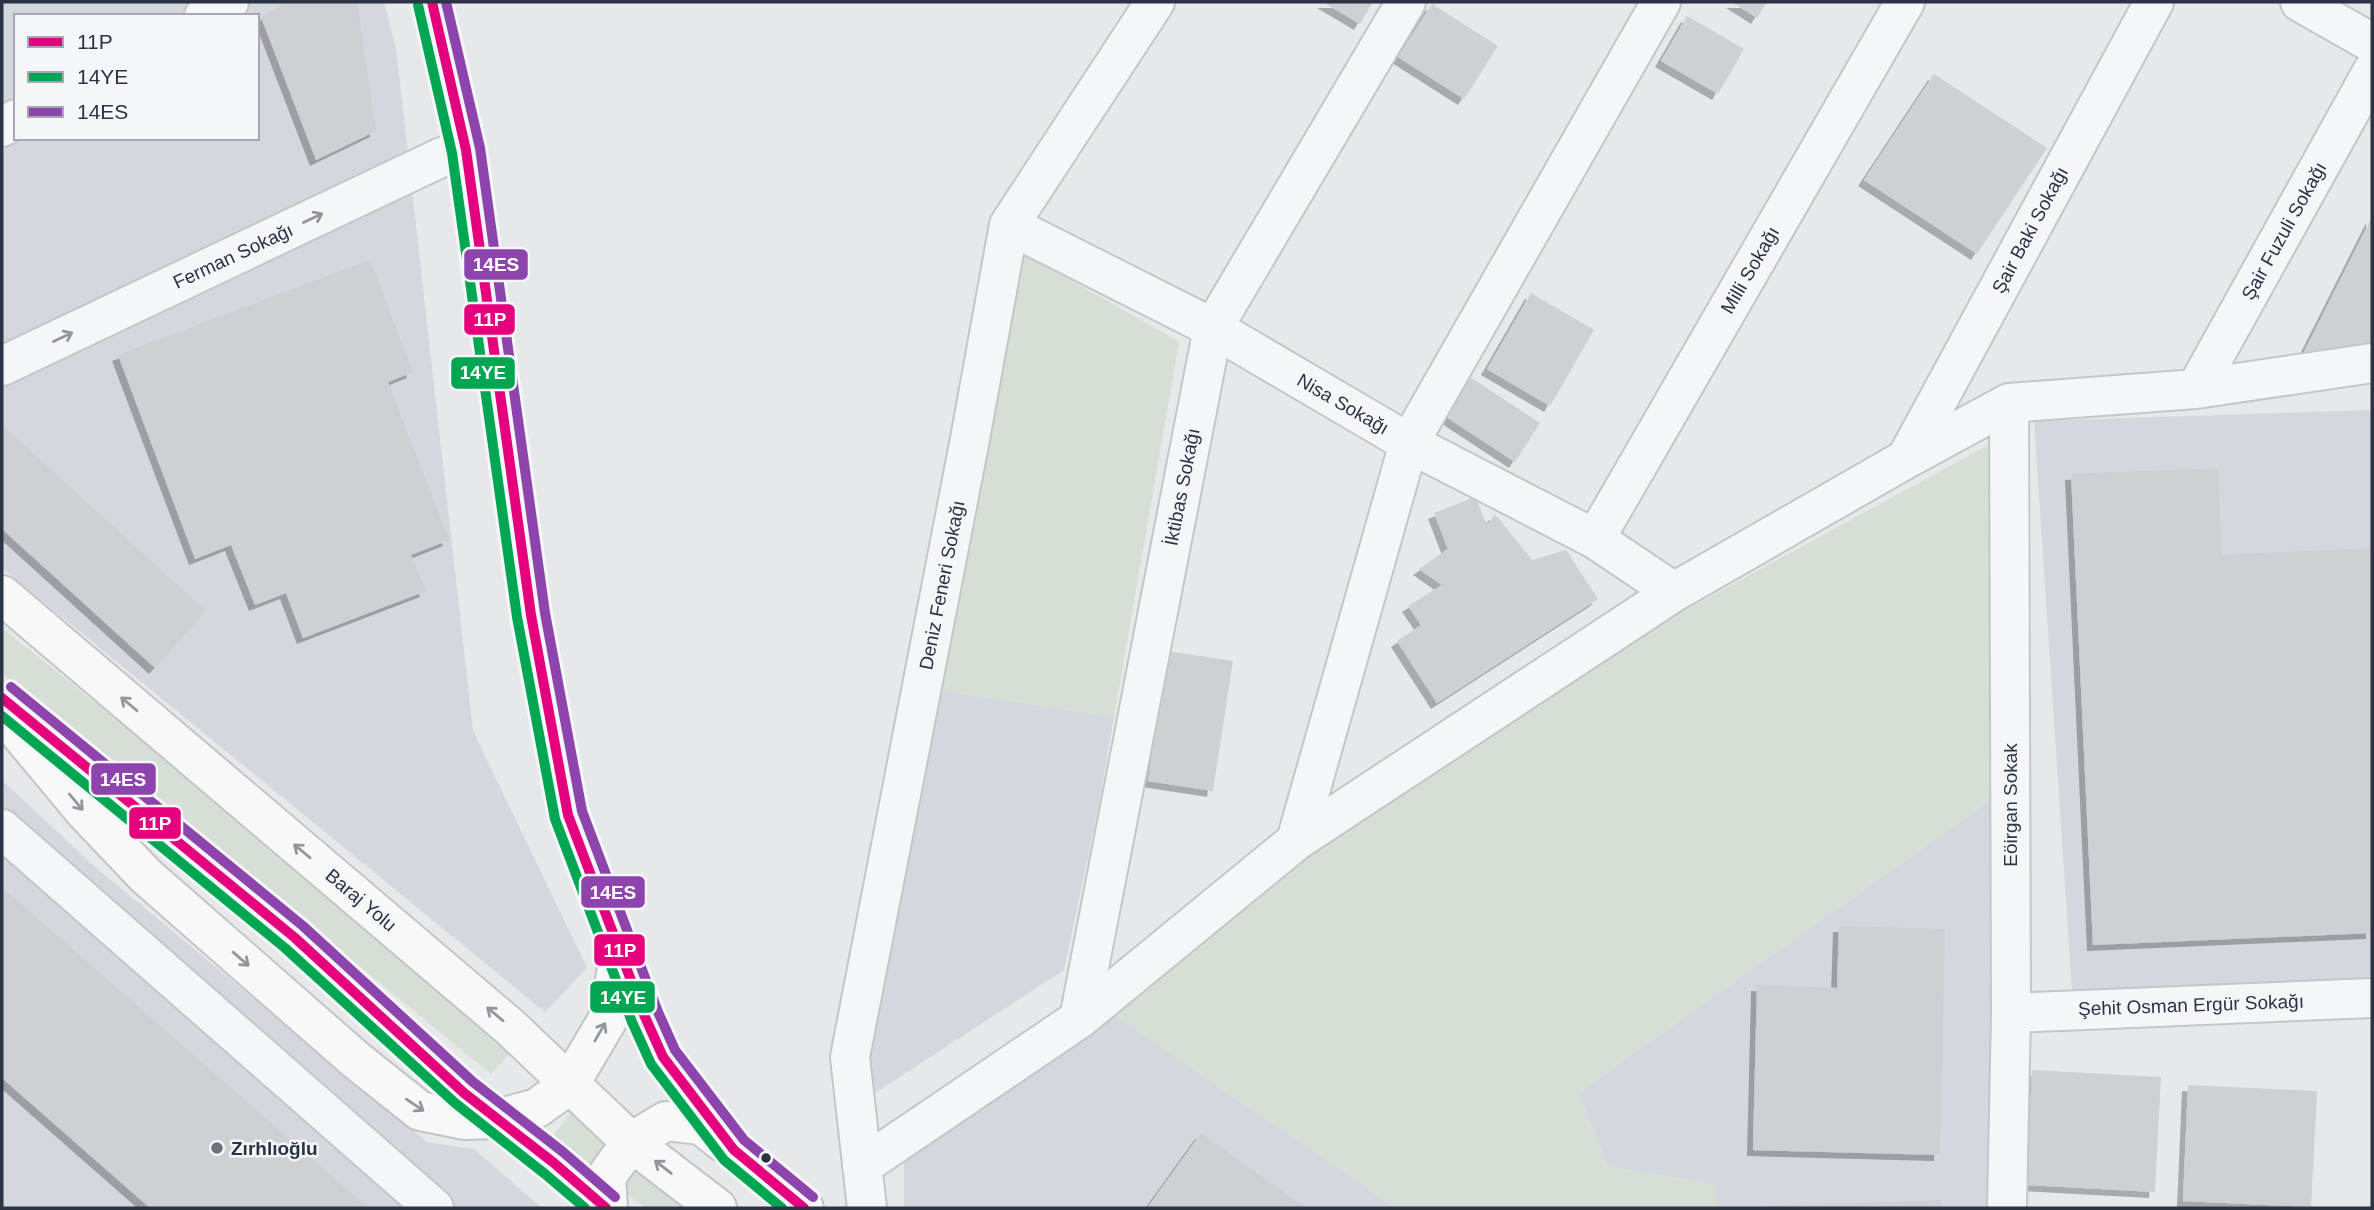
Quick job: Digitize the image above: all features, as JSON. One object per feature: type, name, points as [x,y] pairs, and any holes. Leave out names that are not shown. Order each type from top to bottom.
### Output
[{"type":"main road","points":[[432,2],[466,150],[531,615],[568,815],[645,1017],[663,1057],[734,1150]]},
{"type":"main road","name":"Baraj Yolu","points":[[2,596],[510,1027],[631,1142],[717,1208]]},
{"type":"main road","points":[[2,698],[294,937],[464,1093],[607,1208]]},
{"type":"main road","points":[[2,712],[86,813],[146,876],[356,1060],[420,1111],[464,1120],[497,1119],[537,1108],[569,1085],[608,1019],[621,949]]},
{"type":"main road","points":[[607,1208],[606,1177],[631,1142],[666,1121],[701,1125],[804,1208]]},
{"type":"street","points":[[208,14],[229,2]]},
{"type":"street","name":"Deniz Feneri Sokağı","points":[[867,1208],[850,1057],[1009,225],[1155,2]]},
{"type":"street","name":"İktibas Sokağı","points":[[1079,1019],[1213,328],[1406,2]]},
{"type":"street","points":[[1296,841],[1409,443],[1661,2]]},
{"type":"street","name":"Milli Sokağı","points":[[1595,539],[1905,2]]},
{"type":"street","name":"Şair Baki Sokağı","points":[[1906,459],[2154,2]]},
{"type":"street","points":[[2300,2],[2372,43]]},
{"type":"street","name":"Şair Fuzuli Sokağı","points":[[2196,389],[2372,72]]},
{"type":"street","name":"Ferman Sokağı","points":[[2,366],[442,157],[466,150]]},
{"type":"street","name":"Nisa Sokağı","points":[[1009,225],[1213,328],[1409,443],[1595,539],[1674,592]]},
{"type":"street","points":[[862,1166],[1079,1019],[1296,841],[1674,592],[2009,403],[2196,389],[2372,363]]},
{"type":"street","name":"Eöirgan Sokak","points":[[2007,1208],[2011,1013],[2009,403]]},
{"type":"street","points":[[2,829],[434,1208]]},
{"type":"street","name":"Şehit Osman Ergür Sokağı","points":[[2011,1013],[2372,998]]},
{"type":"shaded area","points":[[2,2],[384,2],[396,48],[473,731],[587,968],[545,1012],[2,568]]},
{"type":"shaded area","points":[[1013,247],[1179,342],[1114,717],[933,689]]},
{"type":"shaded area","points":[[2372,410],[2372,979],[2072,992],[2034,421]]},
{"type":"shaded area","points":[[1994,442],[1992,799],[1578,1093],[1608,1167],[1716,1184],[1716,1208],[1396,1208],[1114,1015],[1303,860],[1680,613]]},
{"type":"shaded area","points":[[2,628],[236,815],[515,1047],[491,1074],[2,673]]},
{"type":"shaded area","points":[[933,689],[1114,717],[1098,809],[1064,970],[875,1093],[863,1057]]},
{"type":"shaded area","points":[[2,780],[94,866],[427,1142],[474,1149],[542,1208],[2,1208]]},
{"type":"shaded area","points":[[1992,799],[2019,1208],[1716,1208],[1716,1184],[1608,1167],[1578,1093]]},
{"type":"shaded area","points":[[1114,1015],[1396,1208],[904,1208],[904,1152]]},
{"type":"shaded area","points":[[574,1108],[689,1208],[645,1208],[554,1135]]},
{"type":"building","points":[[287,2],[357,2],[376,131],[316,160],[261,17]]},
{"type":"building","points":[[1323,2],[1373,2],[1360,24]]},
{"type":"building","points":[[1732,2],[1767,2],[1757,18]]},
{"type":"building","points":[[1432,4],[1498,46],[1464,99],[1398,57]]},
{"type":"building","points":[[1687,16],[1744,49],[1718,94],[1661,61]]},
{"type":"building","points":[[1934,74],[2047,148],[1977,254],[1864,180]]},
{"type":"building","points":[[2372,217],[2372,356],[2304,352]]},
{"type":"building","points":[[370,260],[413,372],[388,382],[449,540],[411,555],[426,591],[303,638],[286,593],[255,605],[231,545],[195,559],[118,355]]},
{"type":"building","points":[[1531,293],[1594,330],[1550,406],[1487,369]]},
{"type":"building","points":[[1470,377],[1540,423],[1515,462],[1445,416]]},
{"type":"building","points":[[2,425],[206,611],[155,668],[2,529]]},
{"type":"building","points":[[2218,468],[2222,555],[2372,548],[2372,933],[2093,945],[2071,474]]},
{"type":"building","points":[[1475,497],[1487,525],[1495,514],[1532,560],[1566,550],[1598,599],[1437,703],[1397,641],[1421,625],[1408,606],[1442,585],[1419,569],[1448,549],[1434,513]]},
{"type":"building","points":[[1167,651],[1233,661],[1213,791],[1148,781]]},
{"type":"building","points":[[2,887],[368,1208],[150,1208],[2,1078]]},
{"type":"building","points":[[1839,926],[1945,929],[1940,1155],[1753,1150],[1757,985],[1837,988]]},
{"type":"building","points":[[2032,1070],[2161,1077],[2155,1192],[2027,1185]]},
{"type":"building","points":[[2188,1085],[2317,1091],[2311,1207],[2183,1201]]},
{"type":"building","points":[[1201,1133],[1306,1208],[1147,1208]]},
{"type":"building","points":[[1941,1200],[1941,1208],[1760,1208],[1760,1206]]},
{"type":"transit line","name":"11P","points":[[432,2],[466,150],[531,615],[568,815],[645,1017],[663,1057],[734,1150],[804,1208]]},
{"type":"transit line","name":"14ES","points":[[446,2],[480,148],[545,613],[582,811],[675,1050],[744,1140],[813,1197]]},
{"type":"transit line","name":"14YE","points":[[418,5],[452,153],[517,617],[555,819],[632,1022],[651,1064],[724,1160],[782,1208]]},
{"type":"transit line","name":"14ES","points":[[11,687],[303,926],[473,1082],[563,1152],[615,1197]]},
{"type":"transit line","name":"11P","points":[[2,698],[294,937],[464,1093],[554,1163],[606,1208]]},
{"type":"transit line","name":"14YE","points":[[2,716],[285,948],[455,1103],[585,1208]]},
{"type":"place","name":"Zırhlıoğlu","points":[[217,1148]]}]
